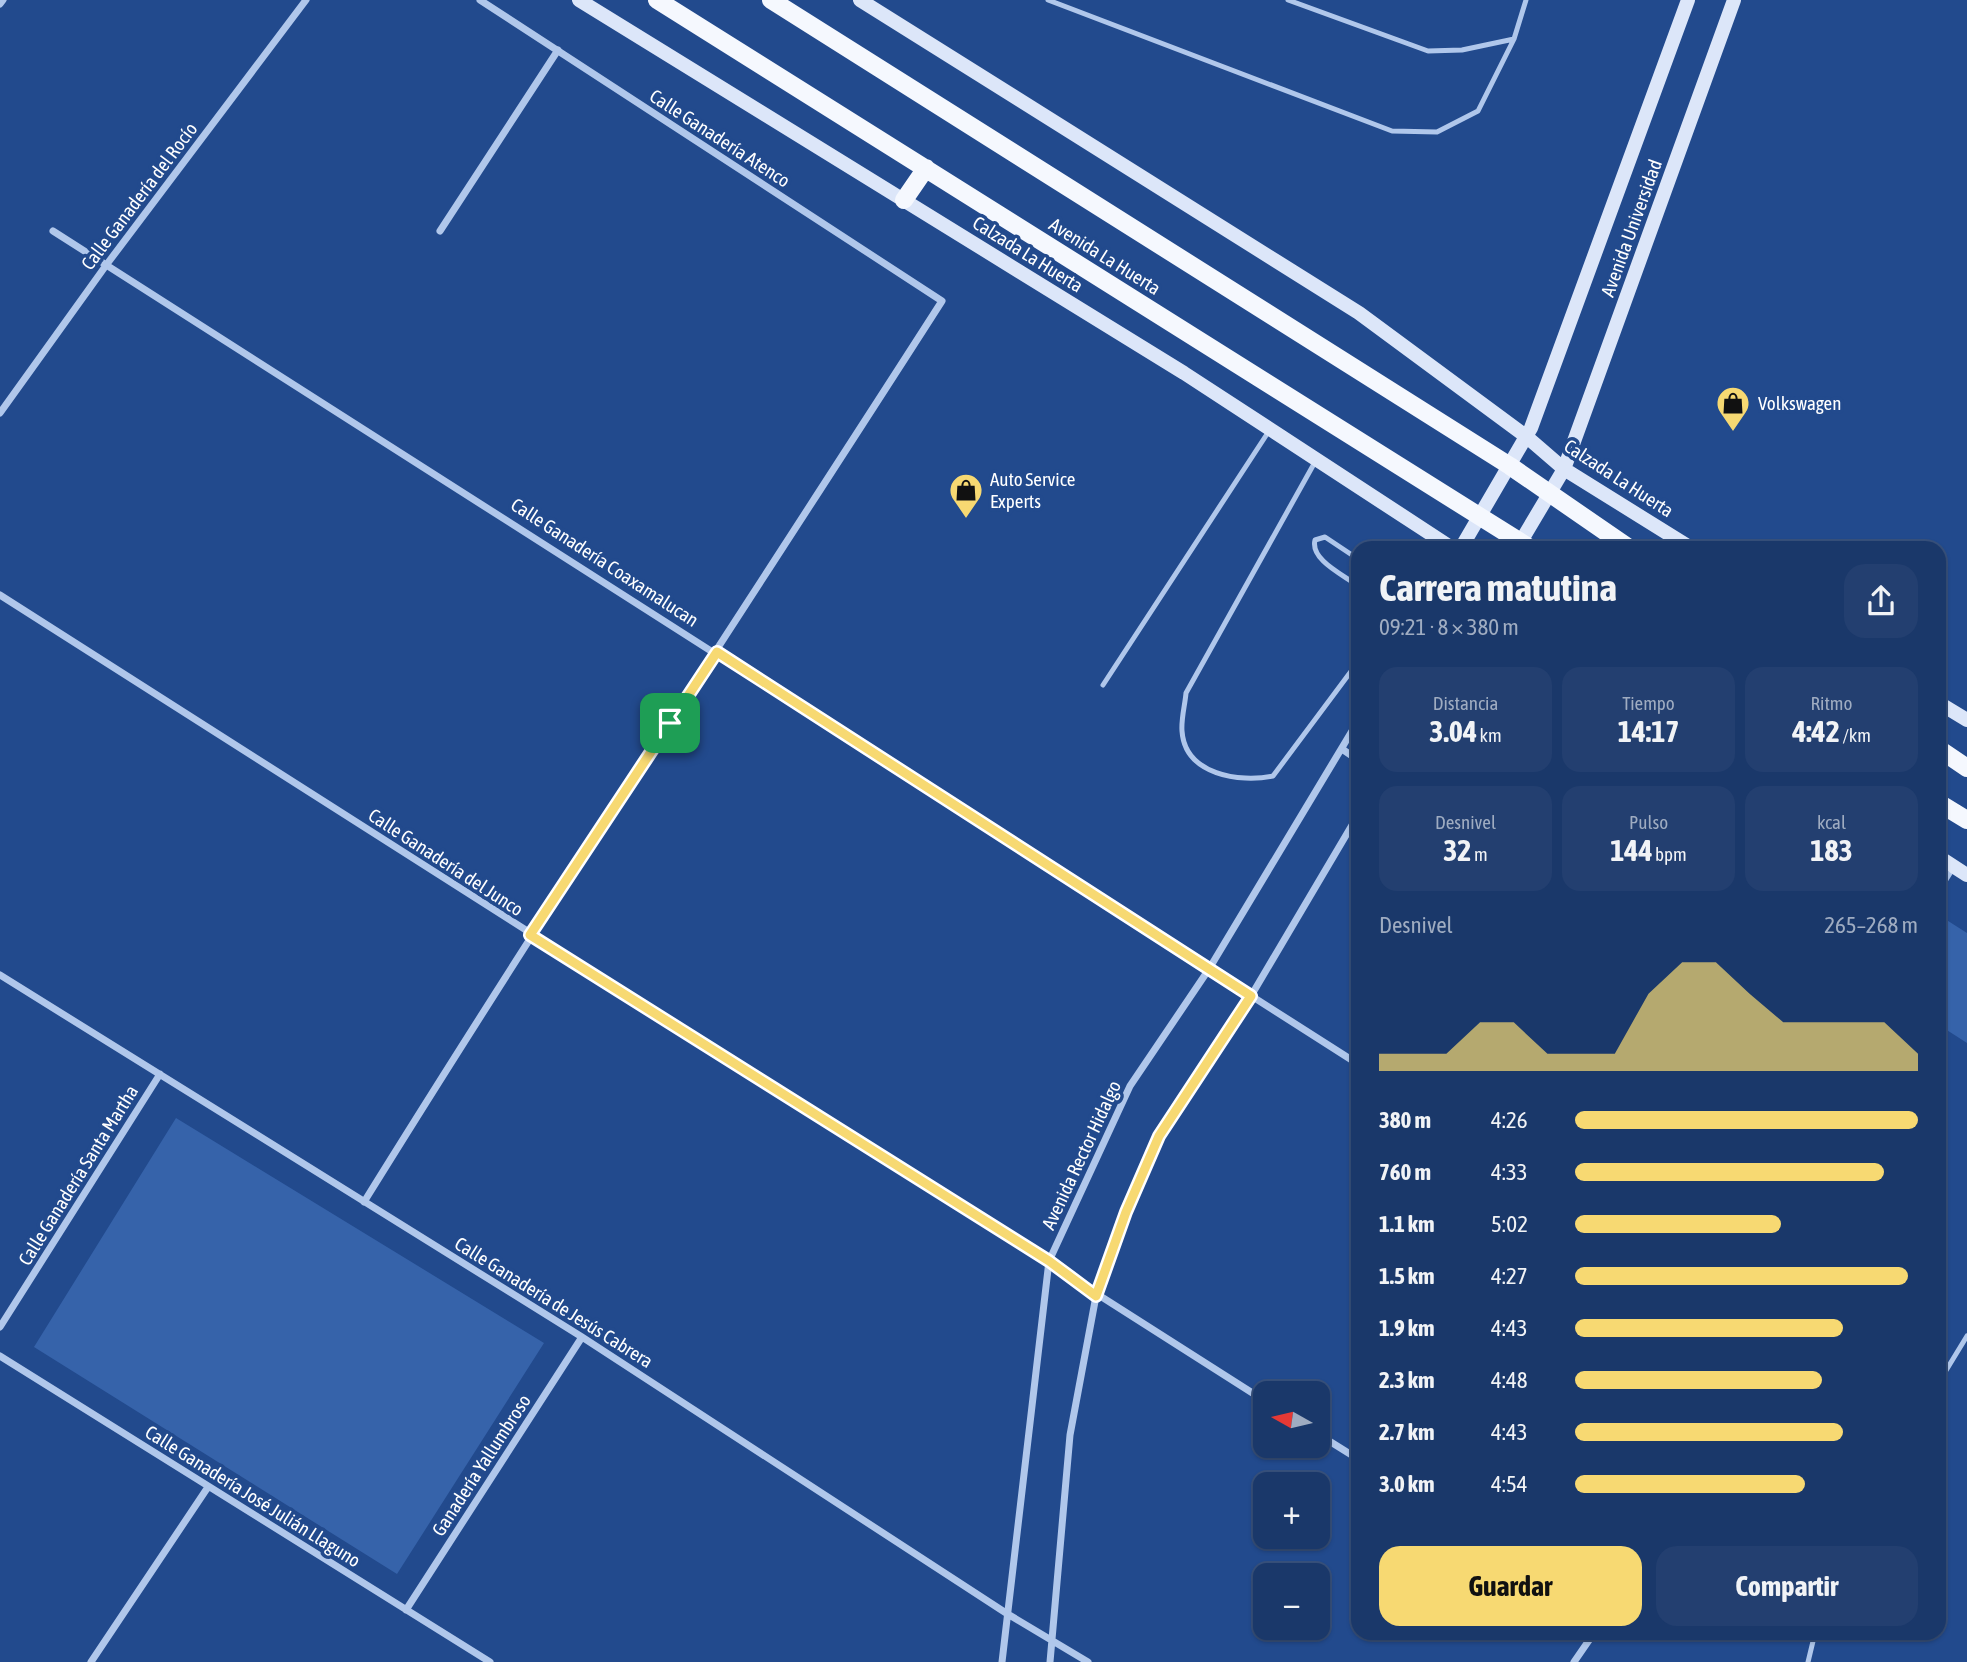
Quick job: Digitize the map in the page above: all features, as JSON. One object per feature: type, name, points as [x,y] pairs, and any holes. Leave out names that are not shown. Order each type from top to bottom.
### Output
[{"type":"main road","name":"Avenida La Huerta","points":[[657,0],[1481,516],[1515,541]]},
{"type":"main road","name":"Avenida La Huerta","points":[[771,0],[1510,466],[1548,495],[1618,541]]},
{"type":"main road","points":[[904,201],[926,169]]},
{"type":"main road","points":[[1946,754],[1967,768]]},
{"type":"main road","points":[[1946,807],[1967,820]]},
{"type":"street","name":"Calle Ganadería del Rocío","points":[[0,413],[107,264],[306,0]]},
{"type":"street","name":"Calle Ganadería Atenco","points":[[480,0],[942,302],[717,652]]},
{"type":"street","name":"Calzada La Huerta","points":[[579,0],[1184,373],[1269,431],[1317,459],[1441,541]]},
{"type":"street","name":"Calzada La Huerta","points":[[860,0],[1359,313],[1527,437],[1564,469],[1680,541]]},
{"type":"street","name":"Avenida Universidad","points":[[1465,541],[1527,437],[1688,0]]},
{"type":"street","name":"Avenida Universidad","points":[[1525,541],[1564,469],[1734,0]]},
{"type":"street","points":[[440,231],[558,50]]},
{"type":"street","name":"Calle Ganadería Coaxamalucan","points":[[53,230],[1351,1060]]},
{"type":"street","name":"Calle Ganadería del Junco","points":[[0,595],[530,935],[1049,1261],[1096,1296],[1253,1394]]},
{"type":"street","points":[[364,1202],[530,935],[717,652]]},
{"type":"street","points":[[1946,707],[1967,720]]},
{"type":"street","name":"Avenida Rector Hidalgo","points":[[1002,1662],[1049,1261],[1130,1086],[1209,969],[1351,733]]},
{"type":"street","points":[[1342,749],[1351,755]]},
{"type":"street","points":[[1050,1662],[1070,1435],[1096,1296],[1126,1212],[1159,1136],[1251,996],[1351,827]]},
{"type":"street","points":[[1946,862],[1967,875]]},
{"type":"street","name":"Calle Ganadería de Jesús Cabrera","points":[[0,975],[582,1336],[1006,1613],[1088,1662]]},
{"type":"street","name":"Calle Ganadería Santa Martha","points":[[0,1327],[160,1074]]},
{"type":"street","name":"Ganadería Yallumbroso","points":[[407,1610],[582,1336]]},
{"type":"street","name":"Calle Ganadería José Julián Llaguno","points":[[0,1356],[489,1662]]},
{"type":"street","points":[[1330,1442],[1351,1455]]},
{"type":"street","points":[[91,1662],[208,1487]]},
{"type":"street","points":[[1574,1662],[1589,1640]]},
{"type":"lane","points":[[1048,0],[1392,131],[1437,132],[1478,111],[1514,39],[1526,0]]},
{"type":"lane","points":[[1288,0],[1427,51],[1462,50],[1514,39]]},
{"type":"lane","points":[[1103,685],[1269,431]]},
{"type":"lane","points":[[1317,459],[1186,692],[1182,733],[1189,750],[1199,763],[1219,776],[1252,781],[1273,776],[1351,671]]},
{"type":"lane","points":[[1351,554],[1325,537],[1315,540],[1314,544],[1322,559],[1351,581]]},
{"type":"lane","points":[[1946,880],[1954,867]]},
{"type":"lane","points":[[1946,1370],[1967,1336]]},
{"type":"lane","points":[[1808,1662],[1813,1640]]},
{"type":"shaded area","points":[[1946,920],[1967,933],[1967,1043],[1946,1030]]},
{"type":"shaded area","points":[[176,1118],[544,1343],[397,1574],[34,1347]]},
{"type":"place","name":"Volkswagen","points":[[1733,433]]},
{"type":"place","name":"Auto Service Experts","points":[[966,520]]},
{"type":"route","points":[[717,652],[1251,996],[1159,1136],[1126,1212],[1096,1296],[1049,1261],[530,935],[670,723],[717,652]]}]
